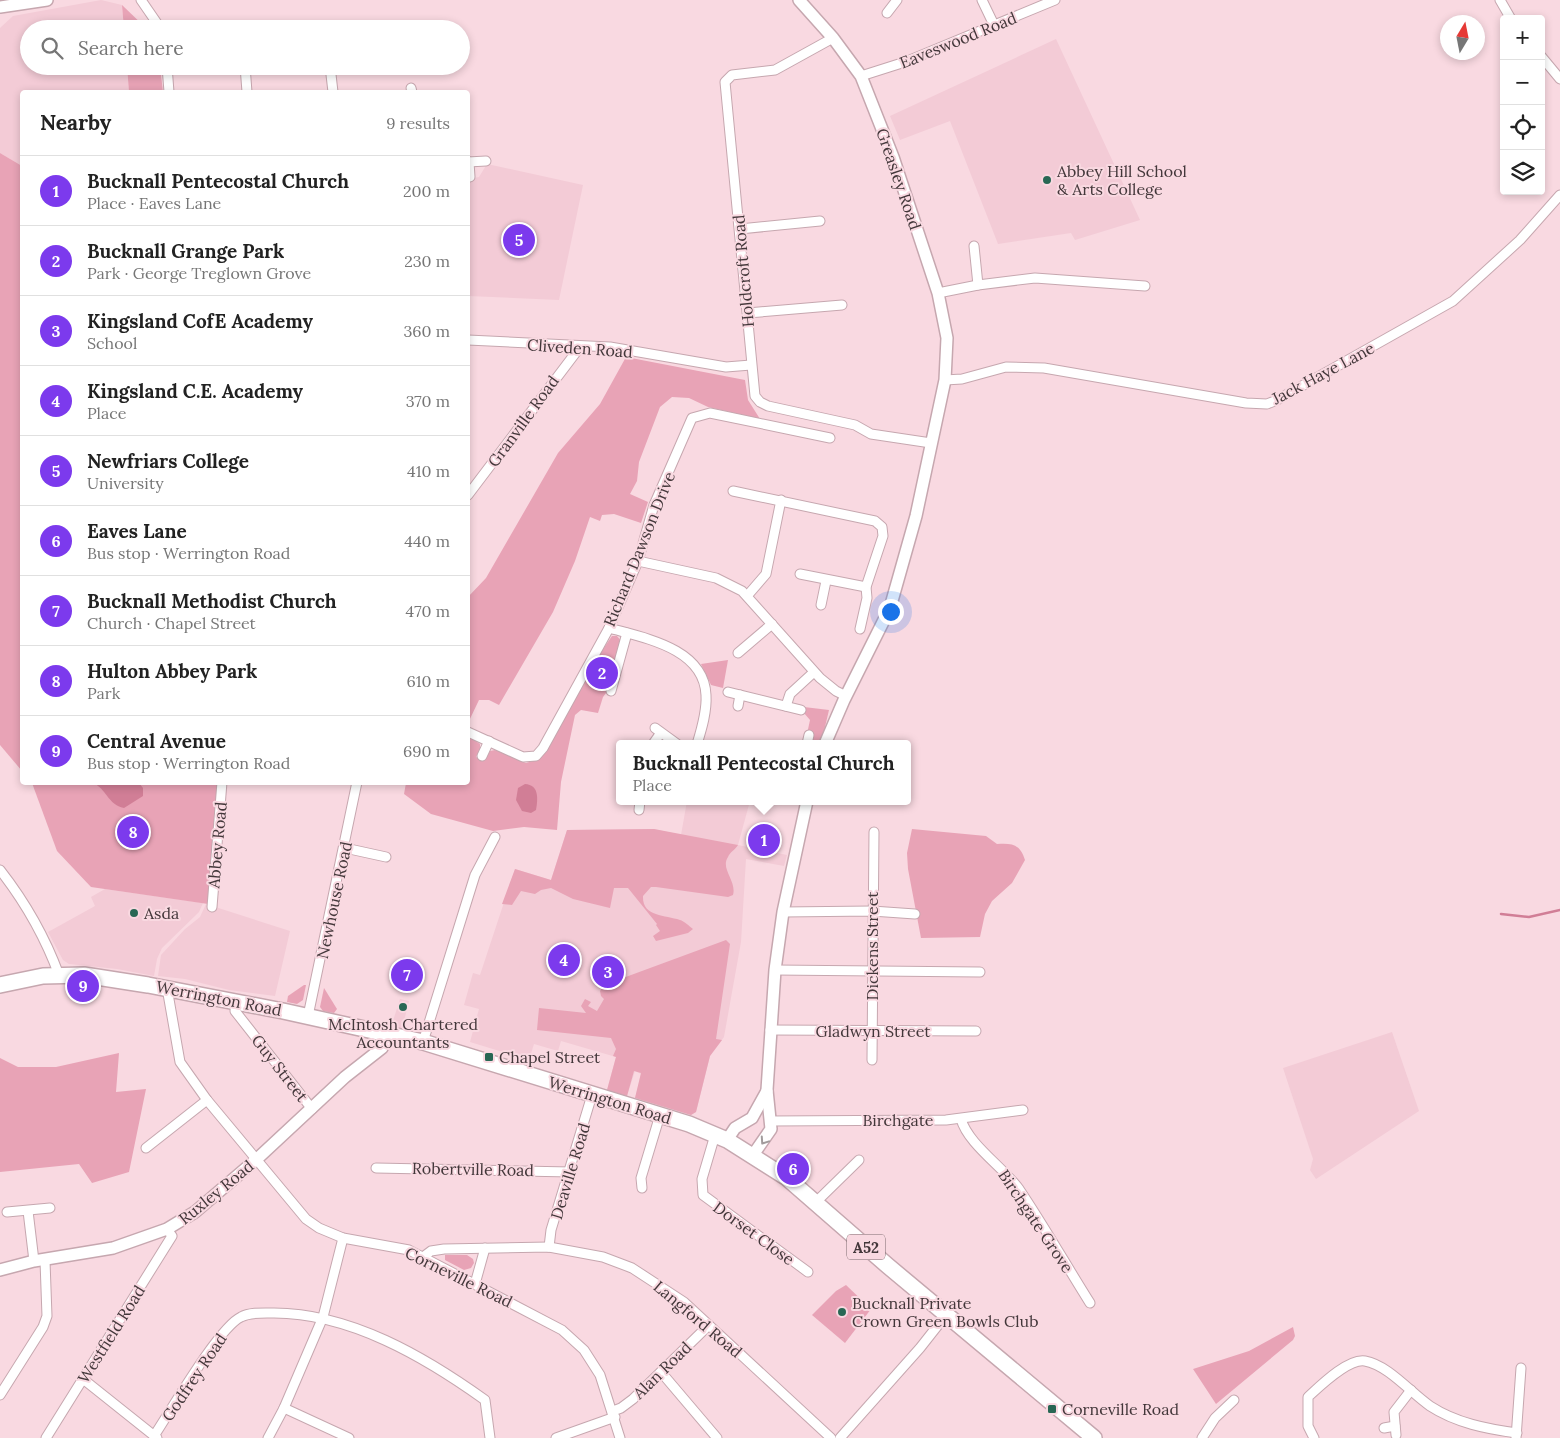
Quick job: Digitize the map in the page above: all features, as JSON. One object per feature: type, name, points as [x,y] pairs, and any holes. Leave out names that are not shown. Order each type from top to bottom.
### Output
[{"type":"highway","name":"Werrington Road","points":[[0,984],[59,975],[104,978],[167,988],[308,1016],[423,1042],[660,1115],[721,1138],[787,1178],[946,1315],[1094,1438]]},
{"type":"street","points":[[0,7],[47,0]]},
{"type":"street","points":[[142,0],[155,20]]},
{"type":"street","name":"Greasley Road","points":[[798,0],[833,38],[860,76],[893,157],[938,293],[947,338],[946,380],[916,516],[890,608],[845,698],[827,740]]},
{"type":"street","points":[[887,13],[897,0]]},
{"type":"street","points":[[982,0],[994,25]]},
{"type":"street","name":"Eaveswood Road","points":[[860,76],[905,62],[1055,0]]},
{"type":"street","points":[[1500,0],[1509,15]]},
{"type":"street","name":"Holdcroft Road","points":[[833,38],[775,70],[732,74],[725,82],[756,396],[760,402],[768,406],[855,425],[871,434],[931,443]]},
{"type":"street","points":[[1544,60],[1560,79]]},
{"type":"street","points":[[167,75],[168,90]]},
{"type":"street","points":[[245,75],[247,90]]},
{"type":"street","points":[[331,75],[333,90]]},
{"type":"street","points":[[470,162],[486,161]]},
{"type":"street","name":"Jack Haye Lane","points":[[946,380],[962,379],[1006,368],[1044,368],[1246,404],[1267,404],[1453,301],[1520,240],[1560,194]]},
{"type":"street","points":[[740,229],[820,221]]},
{"type":"street","points":[[974,246],[978,285]]},
{"type":"street","points":[[938,293],[978,285],[1035,278],[1145,286]]},
{"type":"street","points":[[748,313],[842,305]]},
{"type":"street","name":"Cliveden Road","points":[[470,340],[610,347],[726,367],[752,365]]},
{"type":"street","name":"Granville Road","points":[[470,493],[580,347]]},
{"type":"street","name":"Richard Dawson Drive","points":[[470,733],[523,757],[536,756],[543,748],[609,628],[638,561],[654,505],[692,418],[710,413],[830,438]]},
{"type":"street","points":[[733,491],[875,521],[882,527],[884,536],[866,587],[867,598],[860,629]]},
{"type":"street","points":[[747,596],[766,574],[781,500]]},
{"type":"street","points":[[638,561],[716,578],[742,591],[814,672],[845,698]]},
{"type":"street","points":[[800,574],[826,581],[866,587]]},
{"type":"street","points":[[821,605],[826,581]]},
{"type":"street","points":[[738,653],[772,624]]},
{"type":"street","points":[[609,628],[675,649],[698,670],[706,694],[706,711],[699,740]]},
{"type":"street","points":[[611,691],[627,633]]},
{"type":"street","points":[[786,706],[790,694],[814,672]]},
{"type":"street","points":[[728,692],[801,710]]},
{"type":"street","points":[[738,706],[740,695]]},
{"type":"street","points":[[654,740],[657,731],[671,740]]},
{"type":"street","points":[[482,756],[489,741]]},
{"type":"street","name":"Abbey Road","points":[[212,907],[222,785]]},
{"type":"street","name":"Newhouse Road","points":[[308,1016],[345,848],[356,785]]},
{"type":"street","points":[[753,1156],[766,1138],[771,1121],[767,1090],[775,970],[784,912],[806,805]]},
{"type":"street","name":"Dickens Street","points":[[872,1060],[874,832]]},
{"type":"street","points":[[423,1042],[475,875],[495,837]]},
{"type":"street","points":[[345,848],[386,857]]},
{"type":"street","points":[[0,870],[18,893],[50,952],[59,975]]},
{"type":"street","points":[[784,912],[872,911],[914,914]]},
{"type":"street","points":[[775,970],[980,972]]},
{"type":"street","name":"Corneville Road","points":[[167,988],[180,1062],[208,1100],[258,1158],[306,1219],[319,1228],[343,1238],[407,1249],[555,1325],[574,1340],[600,1374],[620,1438]]},
{"type":"street","name":"Guy Street","points":[[236,1002],[236,1011],[312,1109]]},
{"type":"street","name":"Gladwyn Street","points":[[770,1030],[976,1030]]},
{"type":"street","name":"Ruxley Road","points":[[0,1270],[113,1248],[167,1230],[195,1212],[258,1158],[345,1078],[382,1048],[387,1033]]},
{"type":"street","points":[[721,1138],[752,1118],[767,1090]]},
{"type":"street","name":"Deaville Road","points":[[549,1247],[551,1230],[571,1172],[592,1095]]},
{"type":"street","points":[[146,1148],[208,1100]]},
{"type":"street","name":"Birchgate","points":[[771,1121],[961,1119],[1023,1110]]},
{"type":"street","points":[[642,1188],[641,1178],[660,1115]]},
{"type":"street","name":"Birchgate Grove","points":[[961,1119],[967,1132],[1002,1168],[1018,1189],[1090,1303]]},
{"type":"street","name":"Dorset Close","points":[[721,1138],[702,1179],[703,1195],[808,1272]]},
{"type":"street","points":[[816,1202],[858,1160]]},
{"type":"street","name":"Robertville Road","points":[[376,1168],[571,1172]]},
{"type":"street","points":[[7,1212],[50,1208]]},
{"type":"street","points":[[0,1395],[43,1327],[47,1316],[40,1261],[28,1211]]},
{"type":"street","name":"Westfield Road","points":[[46,1438],[172,1236],[167,1230]]},
{"type":"street","points":[[268,1438],[284,1408],[323,1317],[343,1238]]},
{"type":"street","name":"Langford Road","points":[[423,1257],[438,1249],[549,1247],[603,1257],[632,1268],[674,1295],[831,1438]]},
{"type":"street","points":[[475,1284],[485,1248]]},
{"type":"street","name":"Godfrey Road","points":[[156,1437],[219,1336],[240,1317],[264,1313],[290,1313],[323,1317],[385,1341],[454,1378],[485,1400],[490,1438]]},
{"type":"street","points":[[840,1438],[914,1356],[946,1315]]},
{"type":"street","name":"Alan Road","points":[[556,1438],[614,1414],[627,1405],[708,1325]]},
{"type":"street","points":[[1314,1438],[1308,1426],[1308,1397],[1351,1363],[1364,1360],[1384,1370],[1431,1406],[1462,1421],[1517,1436],[1516,1382],[1522,1368]]},
{"type":"street","points":[[661,1372],[717,1438]]},
{"type":"street","points":[[83,1379],[156,1437]]},
{"type":"street","points":[[1384,1428],[1395,1431],[1394,1412],[1411,1390]]},
{"type":"street","points":[[1202,1438],[1215,1418],[1234,1400]]},
{"type":"street","points":[[284,1408],[349,1438]]},
{"type":"shaded area","points":[[101,0],[122,5],[123,20],[20,20],[20,75],[128,75],[129,90],[20,90],[20,165],[0,153],[0,28],[13,16]]},
{"type":"shaded area","points":[[122,5],[138,20],[123,20]]},
{"type":"shaded area","name":"Abbey Hill School & Arts College","points":[[1056,39],[1140,220],[1075,240],[1071,233],[998,244],[950,121],[900,140],[890,116]]},
{"type":"shaded area","points":[[128,75],[161,75],[163,90],[129,90]]},
{"type":"shaded area","points":[[0,153],[20,165],[20,769],[0,745]]},
{"type":"shaded area","points":[[487,164],[583,185],[559,300],[470,296],[470,179],[479,177]]},
{"type":"shaded area","points":[[626,357],[745,380],[748,400],[760,419],[708,407],[689,398],[672,397],[660,407],[639,462],[637,481],[630,494],[648,502],[641,523],[614,514],[602,515],[600,521],[590,517],[575,561],[553,612],[499,705],[489,700],[479,700],[470,719],[470,595],[486,578],[558,453],[600,404]]},
{"type":"shaded area","points":[[612,636],[617,636],[622,642],[610,688],[603,697],[598,713],[581,710],[575,715],[561,782],[557,830],[524,827],[493,831],[431,814],[404,794],[406,785],[470,785],[470,737],[480,744],[476,757],[484,761],[490,751],[495,750],[526,763],[539,759],[592,665]]},
{"type":"shaded area","points":[[728,660],[723,688],[711,685],[701,664]]},
{"type":"shaded area","points":[[804,707],[829,710],[822,740],[809,740],[807,734],[810,720],[804,713]]},
{"type":"shaded area","points":[[525,784],[533,787],[536,793],[536,810],[531,813],[522,811],[516,800],[518,788]]},
{"type":"shaded area","points":[[33,785],[219,785],[208,904],[91,887],[57,851]]},
{"type":"shaded area","points":[[97,785],[141,785],[143,788],[143,796],[124,808],[114,804]]},
{"type":"shaded area","points":[[686,805],[749,805],[738,845],[787,855],[784,866],[746,859],[741,942],[724,1037],[710,1056],[696,1112],[691,1115],[635,1098],[641,1074],[635,1071],[627,1096],[607,1090],[616,1057],[561,1041],[558,1051],[534,1044],[529,1060],[470,1042],[479,1009],[464,1005],[473,973],[480,975],[515,869],[551,880],[567,830],[654,829],[681,835]]},
{"type":"shaded area","points":[[654,829],[738,845],[726,862],[727,871],[733,885],[733,895],[728,897],[651,887],[643,896],[646,908],[650,912],[683,921],[693,929],[688,933],[656,941],[653,936],[660,931],[657,924],[628,888],[614,888],[610,908],[573,899],[551,888],[541,890],[535,894],[521,891],[512,905],[502,904],[515,869],[551,880],[567,830]]},
{"type":"shaded area","points":[[912,829],[986,836],[997,844],[1011,844],[1021,851],[1025,860],[1012,883],[992,901],[985,914],[980,937],[921,938],[908,869],[907,853]]},
{"type":"shaded area","points":[[105,889],[203,903],[199,912],[162,948],[157,959],[154,976],[117,969],[69,964],[63,960],[48,932],[95,906],[91,897]]},
{"type":"shaded area","points":[[206,904],[290,931],[275,996],[229,990],[185,979],[158,976],[161,955],[185,929],[200,917]]},
{"type":"shaded area","points":[[726,940],[730,944],[716,1039],[722,1040],[710,1056],[696,1112],[691,1115],[635,1098],[641,1073],[634,1071],[627,1096],[607,1090],[616,1057],[613,1056],[616,1049],[611,1038],[537,1030],[539,1008],[586,1013],[581,1006],[585,999],[591,1002],[588,1006],[597,1011],[604,999],[600,991],[604,985]]},
{"type":"shaded area","points":[[306,985],[303,1000],[297,1004],[287,1002],[288,996]]},
{"type":"shaded area","points":[[324,988],[337,1009],[334,1013],[323,1011],[320,1007]]},
{"type":"shaded area","points":[[400,999],[409,1001],[402,1029],[391,1027]]},
{"type":"shaded area","points":[[1392,1032],[1419,1111],[1316,1179],[1310,1170],[1313,1159],[1283,1068]]},
{"type":"shaded area","points":[[119,1053],[116,1092],[146,1089],[129,1172],[92,1183],[79,1164],[0,1172],[0,1058],[18,1067],[56,1067]]},
{"type":"shaded area","points":[[445,1255],[467,1255],[473,1259],[474,1263],[471,1268],[464,1270],[445,1260]]},
{"type":"shaded area","name":"Bucknall Private Crown Green Bowls Club","points":[[846,1285],[871,1309],[845,1343],[812,1315],[836,1291]]},
{"type":"shaded area","points":[[1293,1327],[1295,1336],[1293,1340],[1216,1404],[1193,1369],[1249,1351]]},
{"type":"waterway","points":[[1501,914],[1529,917],[1560,910]]},
{"type":"place","name":"Abbey Hill School & Arts College","points":[[1047,180]]},
{"type":"place","name":"Newfriars College","points":[[519,240]]},
{"type":"place","name":"Bucknall Grange Park","points":[[602,673]]},
{"type":"place","name":"Hulton Abbey Park","points":[[133,832]]},
{"type":"place","name":"Bucknall Pentecostal Church","points":[[764,840]]},
{"type":"place","name":"Asda","points":[[134,913]]},
{"type":"place","name":"Kingsland C.E. Academy","points":[[564,960]]},
{"type":"place","name":"Kingsland CofE Academy","points":[[608,972]]},
{"type":"place","name":"Bucknall Methodist Church","points":[[407,975]]},
{"type":"place","name":"Central Avenue","points":[[83,986]]},
{"type":"place","name":"McIntosh Chartered Accountants","points":[[403,1007]]},
{"type":"place","name":"Chapel Street","points":[[489,1057]]},
{"type":"place","name":"Eaves Lane","points":[[793,1169]]},
{"type":"place","name":"Bucknall Private Crown Green Bowls Club","points":[[842,1312]]},
{"type":"place","name":"Corneville Road","points":[[1052,1409]]}]
